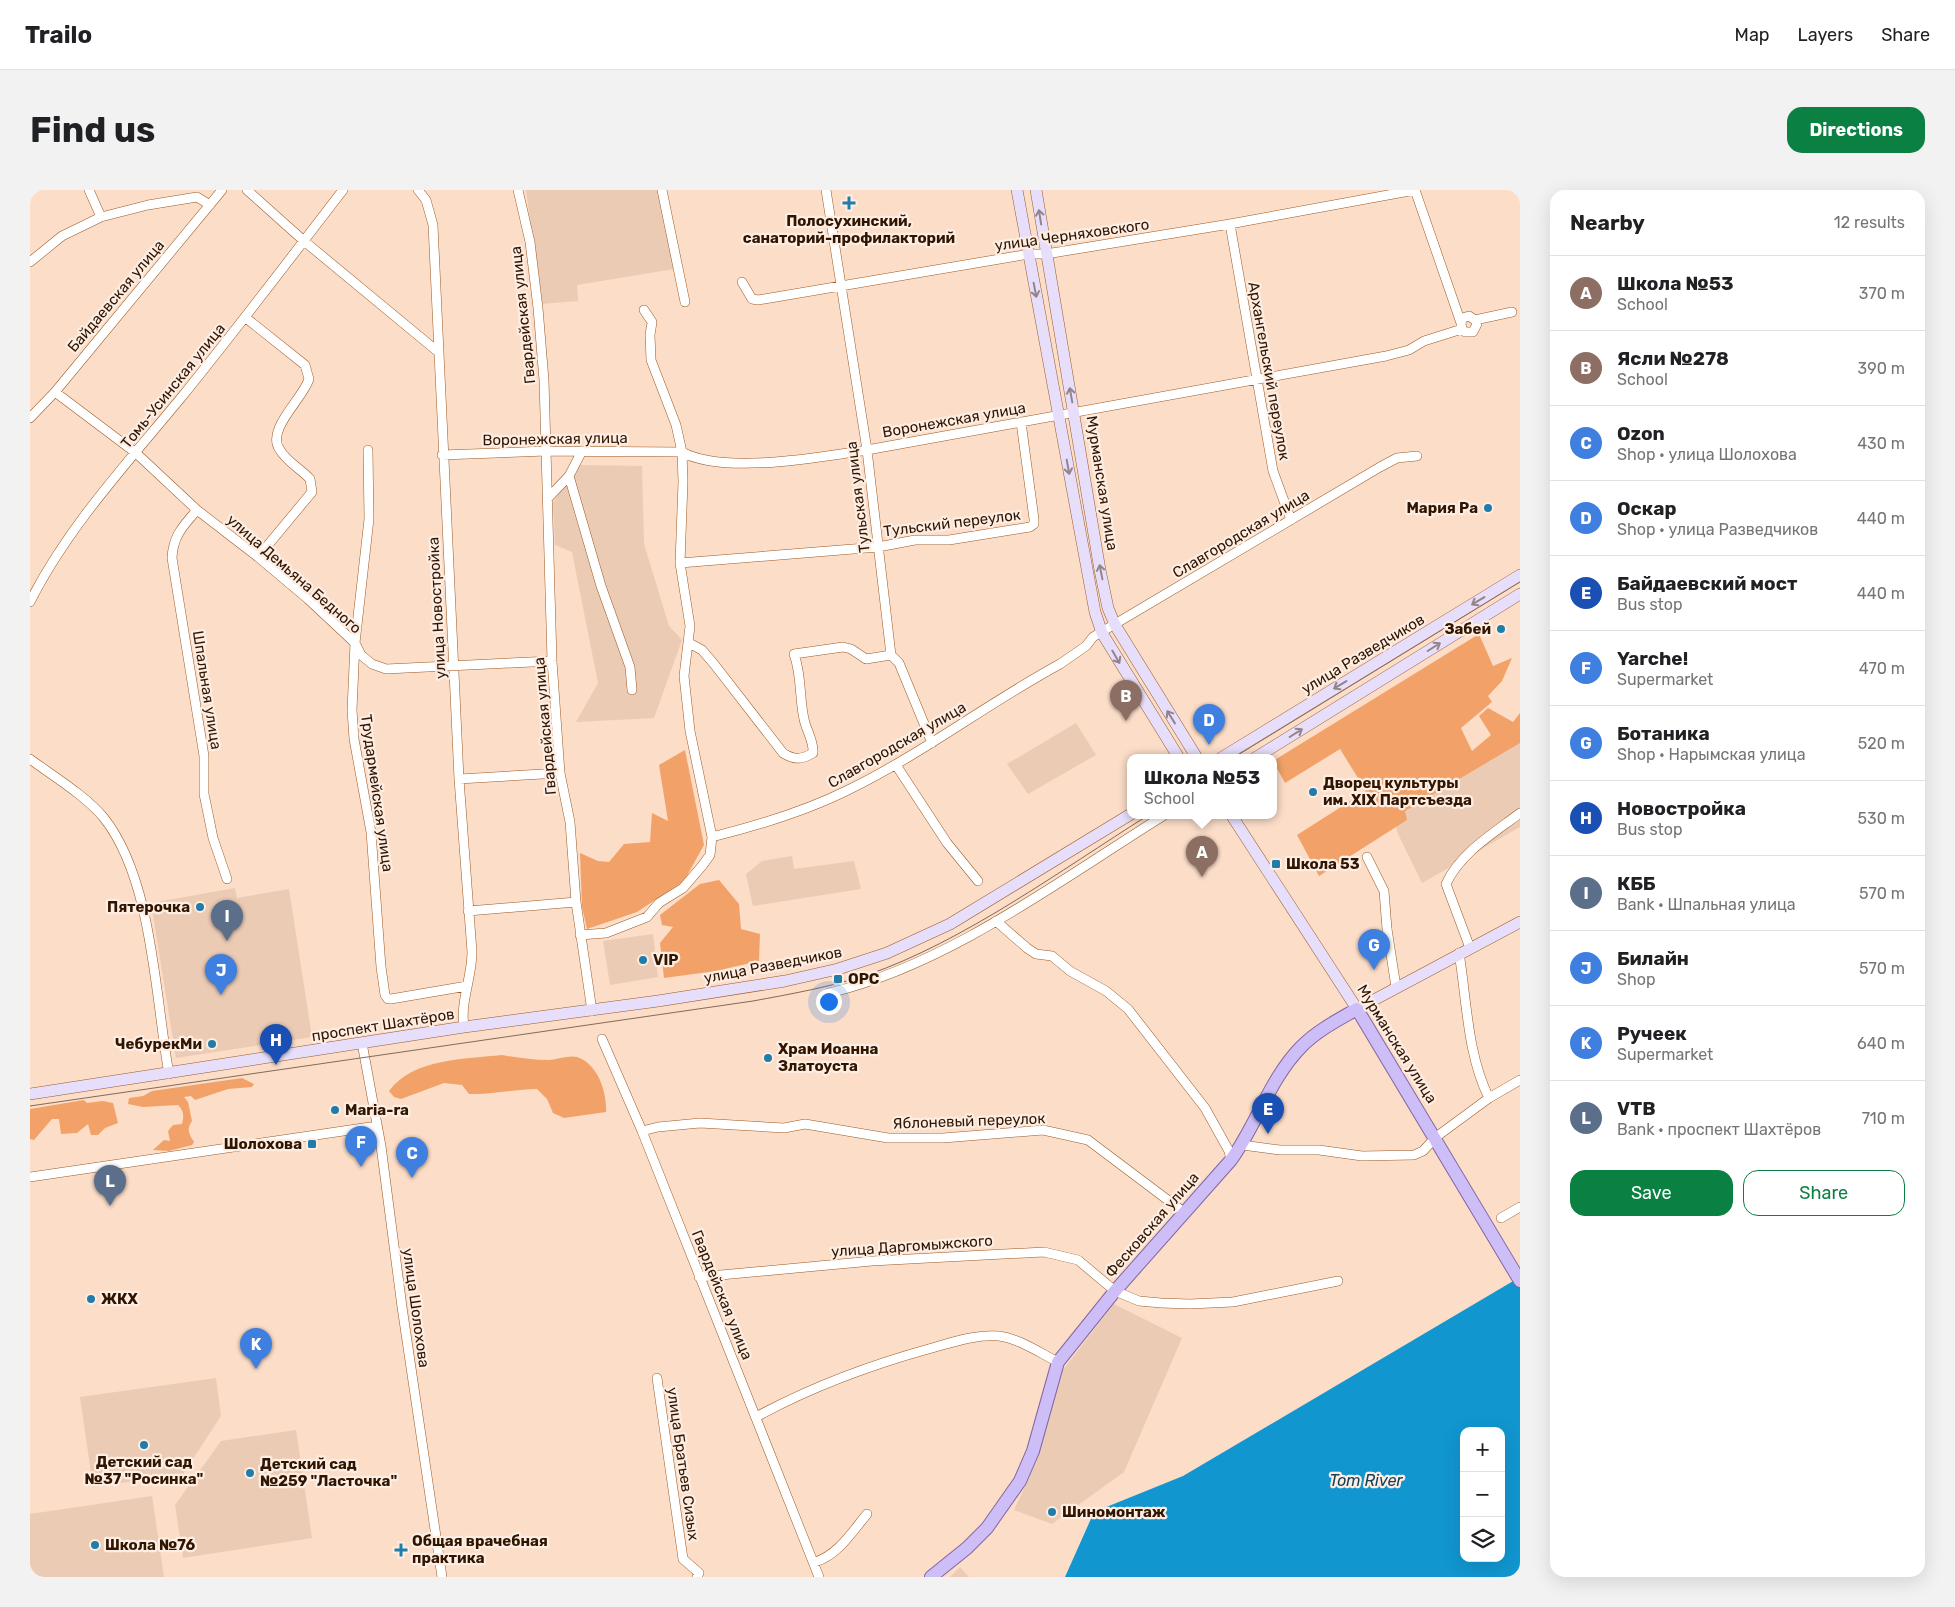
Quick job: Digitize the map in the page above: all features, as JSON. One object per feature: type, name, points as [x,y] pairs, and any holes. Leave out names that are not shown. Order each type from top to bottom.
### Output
[{"type":"main road","name":"Мурманская улица","points":[[1017,190],[1087,573],[1102,632],[1176,754]]},
{"type":"main road","name":"Мурманская улица","points":[[1036,190],[1108,608],[1115,625],[1195,754]]},
{"type":"main road","name":"улица Разведчиков","points":[[1228,754],[1520,575]]},
{"type":"main road","name":"улица Разведчиков","points":[[1261,754],[1520,594]]},
{"type":"main road","name":"улица Разведчиков","points":[[592,1010],[785,981],[861,963],[914,941],[970,913],[1127,816]]},
{"type":"main road","name":"Мурманская улица","points":[[1234,819],[1357,1009],[1520,1281]]},
{"type":"main road","points":[[1357,1009],[1520,922]]},
{"type":"main road","name":"Фесковская улица","points":[[931,1577],[967,1548],[987,1528],[1020,1481],[1033,1451],[1058,1362],[1115,1291],[1242,1145],[1273,1085],[1296,1052],[1322,1030],[1357,1009]]},
{"type":"main road","name":"проспект Шахтёров","points":[[30,1094],[464,1027],[592,1010]]},
{"type":"street","points":[[89,190],[101,217]]},
{"type":"street","name":"Байдаевская улица","points":[[30,418],[55,392],[222,190]]},
{"type":"street","points":[[247,190],[304,241],[437,351]]},
{"type":"street","name":"Томь-Усинская улица","points":[[30,602],[49,566],[136,453],[246,318],[342,190]]},
{"type":"street","name":"улица Новостройка","points":[[418,190],[426,200],[433,225],[437,351],[453,667],[472,966],[462,1012],[464,1027]]},
{"type":"street","name":"Гвардейская улица","points":[[518,190],[530,242],[538,308],[548,498],[552,660],[560,773],[570,822],[576,902],[592,1010]]},
{"type":"street","points":[[662,190],[685,302]]},
{"type":"street","name":"Тульская улица","points":[[826,190],[867,450],[891,655],[899,663],[932,743]]},
{"type":"street","points":[[1415,190],[1461,326]]},
{"type":"street","name":"улица Черняховского","points":[[742,282],[752,299],[758,300],[1029,254],[1046,254],[1230,224],[1415,190]]},
{"type":"street","points":[[30,262],[62,236],[101,217],[197,194],[210,205]]},
{"type":"street","name":"Архангельский переулок","points":[[1230,224],[1273,472],[1290,520]]},
{"type":"street","points":[[580,935],[606,933],[647,917],[659,903],[683,888],[702,866],[710,855],[712,837],[705,811],[688,716],[684,676],[690,626],[680,564],[683,482],[682,452],[676,425],[651,360],[650,335],[652,322],[644,310]]},
{"type":"street","name":"Воронежская улица","points":[[442,455],[546,451],[682,452],[697,459],[761,462],[797,461],[1059,416],[1386,356],[1409,350],[1424,341],[1461,326],[1465,332],[1473,332],[1477,324],[1476,320],[1512,312]]},
{"type":"street","points":[[246,318],[305,366],[308,379],[276,433],[276,444],[280,452],[310,479],[312,492],[258,557]]},
{"type":"street","name":"улица Демьяна Бедного","points":[[55,392],[136,453],[198,510],[258,557],[356,643],[361,655],[372,664],[386,669],[453,667],[552,660]]},
{"type":"street","name":"Тульский переулок","points":[[680,564],[878,547],[915,540],[949,540],[1030,527],[1034,524],[1020,422]]},
{"type":"street","name":"Трудармейская улица","points":[[368,450],[369,519],[351,691],[354,739],[371,832],[381,968],[386,995],[388,999],[391,999],[468,986]]},
{"type":"street","points":[[548,498],[569,476],[582,451]]},
{"type":"street","name":"Славгородская улица","points":[[712,837],[748,828],[820,803],[896,765],[1060,664],[1102,632],[1290,520],[1397,458],[1417,456]]},
{"type":"street","points":[[569,476],[601,586],[630,667],[632,690]]},
{"type":"street","name":"Шпальная улица","points":[[198,510],[178,532],[173,544],[172,558],[204,756],[204,794],[213,838],[227,879]]},
{"type":"street","points":[[689,644],[702,650],[783,753],[791,758],[800,759],[812,753],[813,747],[804,719],[800,677],[794,654],[842,647],[851,649],[866,659],[891,655]]},
{"type":"street","points":[[30,759],[100,814],[120,846],[141,902],[169,1074]]},
{"type":"street","points":[[896,765],[946,843],[978,881]]},
{"type":"street","points":[[459,779],[560,773]]},
{"type":"street","points":[[1488,1098],[1482,1085],[1471,1042],[1465,950],[1446,884],[1453,870],[1487,838],[1520,813]]},
{"type":"street","points":[[829,993],[850,988],[908,966],[996,921],[1158,819]]},
{"type":"street","points":[[1367,857],[1384,891],[1387,930],[1396,987]]},
{"type":"street","points":[[468,911],[576,902]]},
{"type":"street","points":[[996,921],[1027,948],[1036,954],[1052,956],[1070,971],[1106,991],[1128,1009],[1205,1108],[1229,1151],[1230,1160]]},
{"type":"street","name":"Гвардейская улица","points":[[602,1039],[642,1131],[814,1562]]},
{"type":"street","name":"улица Шолохова","points":[[362,1043],[378,1126],[442,1577]]},
{"type":"street","points":[[1242,1145],[1280,1150],[1319,1150],[1362,1156],[1404,1156],[1423,1151],[1436,1138],[1488,1098],[1520,1080]]},
{"type":"street","name":"Яблоневый переулок","points":[[642,1131],[658,1127],[700,1123],[784,1128],[805,1124],[888,1138],[943,1138],[1043,1130],[1088,1140],[1185,1212]]},
{"type":"street","points":[[30,1177],[378,1126]]},
{"type":"street","points":[[1501,1218],[1520,1206]]},
{"type":"street","name":"улица Даргомыжского","points":[[699,1277],[872,1261],[1044,1252],[1078,1260],[1115,1291],[1139,1301],[1190,1304],[1233,1302],[1338,1280]]},
{"type":"street","points":[[756,1417],[797,1395],[843,1375],[939,1346],[985,1336],[1001,1336],[1020,1343],[1058,1362]]},
{"type":"street","name":"улица Братьев Сизых","points":[[657,1378],[683,1559],[699,1573],[698,1577]]},
{"type":"street","points":[[819,1577],[814,1562],[825,1559],[834,1552],[868,1514]]},
{"type":"shaded area","points":[[526,190],[663,190],[674,269],[577,285],[578,301],[541,304]]},
{"type":"shaded area","points":[[577,465],[642,466],[644,544],[669,626],[682,640],[654,718],[576,722],[598,683],[572,552],[555,545],[553,503]]},
{"type":"shaded area","points":[[1479,634],[1493,666],[1512,658],[1502,681],[1488,696],[1492,702],[1461,728],[1472,751],[1491,735],[1479,716],[1488,708],[1513,722],[1520,713],[1520,743],[1405,811],[1407,820],[1319,876],[1297,835],[1366,791],[1340,749],[1285,783],[1277,768],[1277,759]]},
{"type":"shaded area","points":[[1076,723],[1096,755],[1028,794],[1007,764]]},
{"type":"shaded area","points":[[1520,738],[1520,827],[1422,883],[1398,834],[1393,817]]},
{"type":"shaded area","points":[[685,750],[704,845],[684,881],[637,912],[587,929],[582,907],[580,853],[598,861],[609,862],[624,844],[650,842],[652,813],[668,821],[659,765]]},
{"type":"shaded area","points":[[792,856],[794,869],[854,861],[861,889],[753,906],[746,874],[762,861]]},
{"type":"shaded area","points":[[719,880],[739,904],[741,929],[760,934],[759,961],[716,971],[664,978],[660,943],[673,927],[662,925],[660,915],[700,884]]},
{"type":"shaded area","points":[[235,888],[237,898],[289,889],[312,1037],[176,1058],[151,903]]},
{"type":"shaded area","points":[[653,934],[658,977],[610,985],[603,941]]},
{"type":"shaded area","points":[[502,1055],[543,1060],[577,1057],[591,1066],[596,1072],[605,1096],[606,1112],[564,1118],[553,1113],[547,1099],[537,1089],[469,1094],[462,1085],[444,1083],[401,1099],[394,1097],[389,1091],[399,1080],[426,1066],[457,1059]]},
{"type":"shaded area","points":[[242,1078],[254,1084],[252,1087],[228,1089],[195,1100],[191,1096],[184,1097],[188,1102],[192,1121],[189,1132],[194,1142],[192,1145],[169,1151],[153,1150],[164,1140],[170,1141],[168,1131],[173,1125],[182,1124],[183,1114],[180,1107],[178,1105],[143,1107],[128,1104],[129,1098],[143,1096],[152,1091]]},
{"type":"shaded area","points":[[84,1100],[87,1103],[103,1101],[113,1103],[118,1123],[105,1128],[98,1135],[91,1135],[88,1124],[77,1133],[61,1134],[59,1119],[52,1119],[34,1140],[30,1139],[30,1109]]},
{"type":"shaded area","points":[[1114,1304],[1182,1338],[1124,1472],[1052,1524],[1014,1510],[1029,1478],[1062,1371]]},
{"type":"shaded area","name":"Детский сад №37 \"Росинка\"","points":[[216,1378],[221,1416],[183,1474],[93,1487],[80,1397]]},
{"type":"shaded area","name":"Детский сад №259 \"Ласточка\"","points":[[296,1430],[312,1538],[183,1558],[175,1505],[221,1441]]},
{"type":"shaded area","name":"Школа №76","points":[[152,1496],[164,1577],[30,1577],[30,1514]]},
{"type":"shaded area","points":[[960,1567],[969,1577],[950,1577]]},
{"type":"water","name":"Tom River","points":[[1520,1277],[1520,1577],[1065,1577],[1094,1512],[1183,1476]]},
{"type":"tram line","points":[[1240,754],[1520,582]]},
{"type":"tram line","points":[[30,1106],[753,1001],[839,983],[867,975],[903,961],[939,944],[1011,903],[1142,819]]},
{"type":"place","name":"Полосухинский, санаторий-профилакторий","points":[[849,203]]},
{"type":"place","name":"Мария Ра","points":[[1488,508]]},
{"type":"place","name":"Забей","points":[[1501,629]]},
{"type":"place","name":"Ясли №278","points":[[1126,721]]},
{"type":"place","name":"Оскар","points":[[1209,745]]},
{"type":"place","name":"Дворец культуры им. XIX Партсъезда","points":[[1313,792]]},
{"type":"place","name":"Школа 53","points":[[1276,864]]},
{"type":"place","name":"Школа №53","points":[[1202,877]]},
{"type":"place","name":"Пятерочка","points":[[200,907]]},
{"type":"place","name":"КББ","points":[[227,941]]},
{"type":"place","name":"VIP","points":[[643,960]]},
{"type":"place","name":"Ботаника","points":[[1374,970]]},
{"type":"place","name":"ОРС","points":[[838,979]]},
{"type":"place","name":"Билайн","points":[[221,995]]},
{"type":"place","name":"ЧебурекМи","points":[[212,1044]]},
{"type":"place","name":"Храм Иоанна Златоуста","points":[[768,1058]]},
{"type":"place","name":"Новостройка","points":[[276,1065]]},
{"type":"place","name":"Maria-ra","points":[[335,1110]]},
{"type":"place","name":"Байдаевский мост","points":[[1268,1134]]},
{"type":"place","name":"Шолохова","points":[[312,1144]]},
{"type":"place","name":"Yarche!","points":[[361,1167]]},
{"type":"place","name":"Ozon","points":[[412,1178]]},
{"type":"place","name":"VTB","points":[[110,1206]]},
{"type":"place","name":"ЖКХ","points":[[91,1299]]},
{"type":"place","name":"Ручеек","points":[[256,1369]]},
{"type":"place","name":"Детский сад №37 \"Росинка\"","points":[[144,1445]]},
{"type":"place","name":"Детский сад №259 \"Ласточка\"","points":[[250,1473]]},
{"type":"place","name":"Шиномонтаж","points":[[1052,1512]]},
{"type":"place","name":"Школа №76","points":[[95,1545]]},
{"type":"place","name":"Общая врачебная практика","points":[[401,1550]]}]
